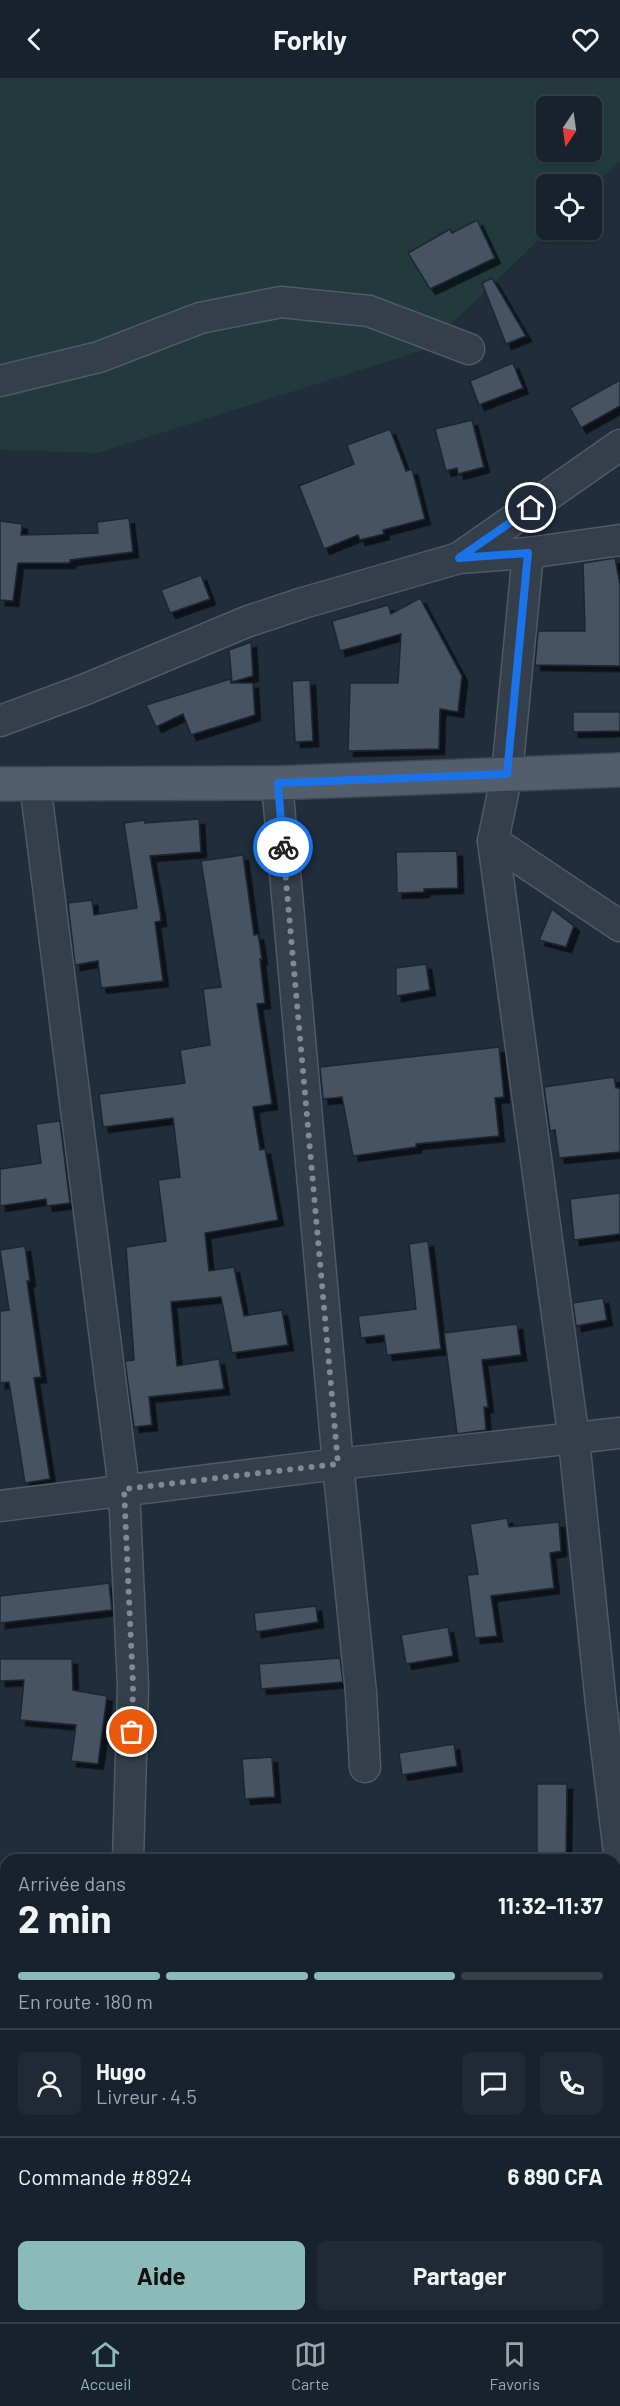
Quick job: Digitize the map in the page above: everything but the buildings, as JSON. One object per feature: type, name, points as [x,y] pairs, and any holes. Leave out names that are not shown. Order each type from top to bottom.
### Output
[{"type":"main road","points":[[0,784],[278,783],[620,770]]},
{"type":"street","points":[[0,381],[99,357],[200,318],[281,302],[369,311],[469,349]]},
{"type":"street","points":[[459,558],[620,445]]},
{"type":"street","points":[[0,721],[86,689],[258,618],[303,603],[459,558],[528,553],[620,540]]},
{"type":"street","points":[[528,553],[507,774],[493,841],[574,1440],[619,1854]]},
{"type":"street","points":[[35,783],[124,1489],[133,1686],[128,1854]]},
{"type":"street","points":[[278,783],[338,1464],[361,1693],[365,1767]]},
{"type":"street","points":[[493,841],[620,926]]},
{"type":"street","points":[[0,1506],[124,1489],[620,1433]]},
{"type":"green space","points":[[0,78],[620,78],[620,161],[602,178],[602,174],[536,174],[536,240],[539,240],[424,350],[98,453],[0,450]]},
{"type":"way so far","points":[[132,1732],[133,1686],[124,1489],[338,1464],[283,847]]},
{"type":"route","points":[[283,847],[278,783],[507,774],[528,553],[459,558],[531,508]]}]
